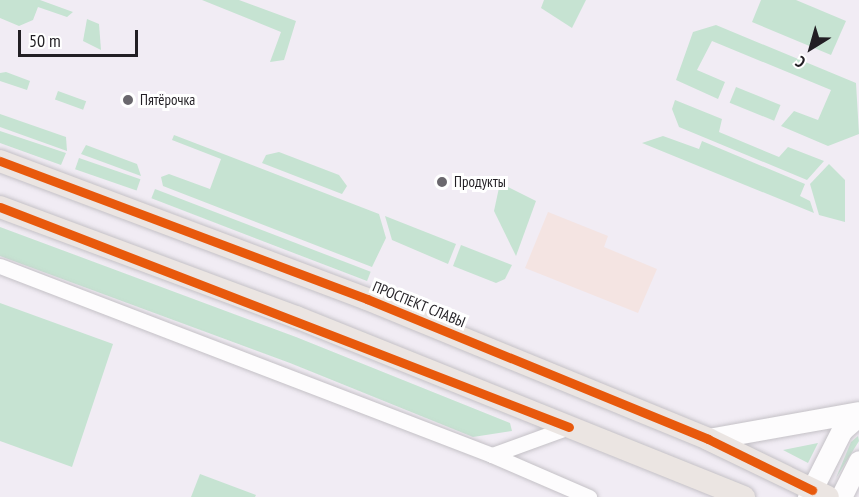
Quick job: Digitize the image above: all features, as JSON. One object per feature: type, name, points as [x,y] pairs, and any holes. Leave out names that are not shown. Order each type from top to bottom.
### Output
[{"type":"main road","name":"ПРОСПЕКТ СЛАВЫ","points":[[0,161],[367,299],[708,439],[816,495]]},
{"type":"main road","points":[[0,207],[744,497]]},
{"type":"street","points":[[0,266],[492,455],[589,497]]},
{"type":"street","points":[[708,439],[859,413]]},
{"type":"street","name":"ПРОСПЕКТ СЛАВЫ","points":[[816,495],[842,430],[859,413]]},
{"type":"street","points":[[492,455],[569,427]]},
{"type":"street","points":[[841,497],[859,461]]},
{"type":"street","points":[[689,474],[716,497]]},
{"type":"shaded area","points":[[548,212],[608,236],[604,247],[657,269],[638,313],[525,268]]},
{"type":"green space","points":[[0,0],[40,0],[73,12],[67,17],[38,7],[33,20],[19,26],[0,18]]},
{"type":"green space","points":[[202,0],[239,0],[296,21],[284,60],[270,62],[281,32]]},
{"type":"green space","points":[[544,0],[586,0],[572,28],[541,8]]},
{"type":"green space","points":[[761,0],[796,0],[846,21],[831,55],[752,22]]},
{"type":"green space","points":[[87,19],[99,24],[101,50],[83,41]]},
{"type":"green space","points":[[716,25],[856,83],[859,134],[828,146],[781,126],[794,111],[818,120],[831,90],[712,41],[697,70],[725,82],[718,99],[676,80],[693,32]]},
{"type":"green space","points":[[6,72],[30,81],[27,90],[0,81],[0,73]]},
{"type":"green space","points":[[736,87],[781,105],[774,121],[730,103]]},
{"type":"green space","points":[[58,91],[86,101],[83,110],[55,99]]},
{"type":"green space","points":[[675,100],[722,119],[719,132],[779,157],[788,147],[824,161],[807,180],[679,127],[672,109]]},
{"type":"green space","points":[[0,114],[66,137],[67,151],[0,127]]},
{"type":"green space","points":[[0,131],[66,153],[61,165],[0,143]]},
{"type":"green space","points":[[174,135],[379,214],[386,238],[372,267],[163,186],[161,177],[169,174],[210,189],[221,159],[172,140]]},
{"type":"green space","points":[[663,136],[699,149],[702,141],[805,184],[800,196],[810,201],[814,213],[642,143]]},
{"type":"green space","points":[[86,145],[137,164],[141,176],[81,154]]},
{"type":"green space","points":[[279,152],[339,175],[347,186],[342,194],[262,163],[266,155]]},
{"type":"green space","points":[[79,158],[140,179],[137,191],[75,169]]},
{"type":"green space","points":[[829,164],[845,180],[845,222],[819,215],[810,184]]},
{"type":"green space","points":[[500,183],[536,201],[516,256],[494,211]]},
{"type":"green space","points":[[155,189],[371,272],[367,281],[151,198]]},
{"type":"green space","points":[[385,216],[456,244],[448,264],[392,240]]},
{"type":"green space","points":[[0,227],[296,337],[510,423],[512,431],[473,437],[290,363],[0,256]]},
{"type":"green space","points":[[461,245],[512,265],[505,279],[496,283],[453,266]]},
{"type":"green space","points":[[0,303],[113,344],[72,467],[0,441]]},
{"type":"green space","points":[[858,436],[859,441],[836,478],[851,442]]},
{"type":"green space","points":[[818,443],[808,463],[783,450]]},
{"type":"green space","points":[[200,474],[256,495],[255,497],[191,497]]},
{"type":"cycle path","points":[[0,161],[367,299],[708,439],[812,490]]},
{"type":"cycle path","points":[[0,207],[569,427]]},
{"type":"place","name":"Пятёрочка","points":[[128,100]]},
{"type":"place","name":"Продукты","points":[[442,182]]}]
